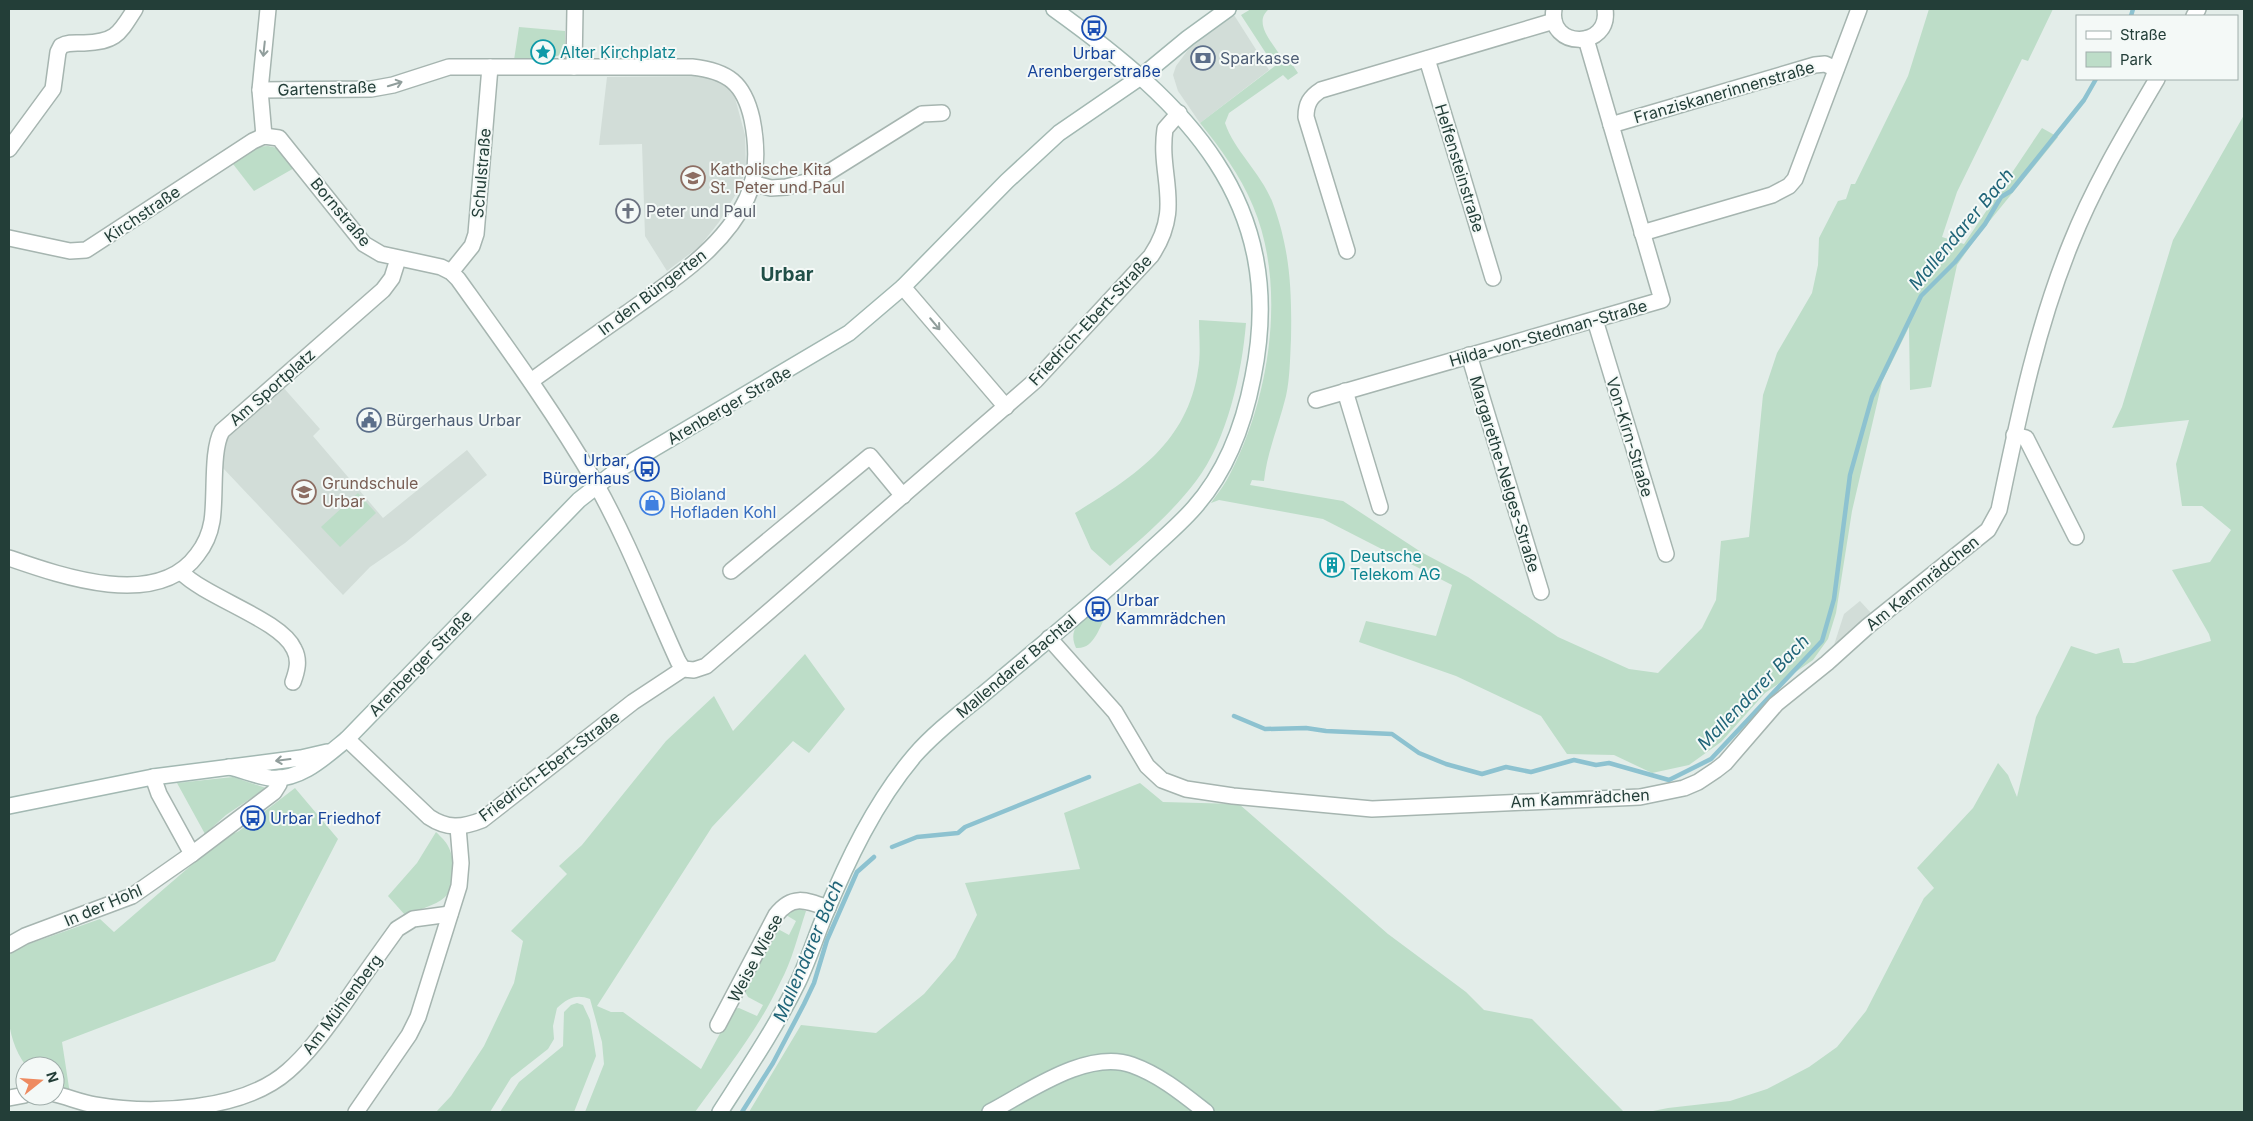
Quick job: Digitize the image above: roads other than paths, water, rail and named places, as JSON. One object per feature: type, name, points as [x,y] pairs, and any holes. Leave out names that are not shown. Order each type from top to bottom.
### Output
[{"type":"street","points":[[9,150],[53,89],[58,52],[61,46],[67,43],[102,42],[108,40],[123,29],[135,9]]},
{"type":"street","points":[[264,136],[260,90],[268,9]]},
{"type":"street","points":[[574,67],[575,9]]},
{"type":"street","name":"Mallendarer Bachtal","points":[[720,1112],[778,1018],[800,978],[828,908],[861,837],[889,791],[916,754],[930,739],[1120,579],[1195,507],[1212,485],[1235,442],[1252,387],[1260,338],[1261,311],[1257,260],[1243,212],[1224,174],[1211,153],[1179,113],[1142,76],[1054,9]]},
{"type":"street","name":"Arenberger Straße","points":[[229,767],[264,777],[280,778],[306,770],[347,739],[578,500],[596,485],[616,471],[843,338],[862,324],[903,287],[1007,181],[1059,133],[1142,76],[1188,38],[1228,9]]},
{"type":"street","points":[[1347,251],[1306,117],[1307,104],[1315,94],[1321,90],[1426,59],[1554,15],[1563,34],[1578,40],[1586,39],[1600,31],[1604,24],[1606,9]]},
{"type":"street","name":"Franziskanerinnenstraße","points":[[1642,233],[1772,195],[1789,186],[1795,179],[1859,9]]},
{"type":"street","name":"Hilda-von-Stedman-Straße","points":[[1316,400],[1662,300],[1586,39]]},
{"type":"street","name":"Helfensteinstraße","points":[[1426,59],[1493,278]]},
{"type":"street","name":"Franziskanerinnenstraße","points":[[1611,125],[1814,65],[1825,64],[1836,69]]},
{"type":"street","name":"Gartenstraße","points":[[260,90],[371,89],[393,85],[449,67],[692,67],[720,73]]},
{"type":"street","name":"Schulstraße","points":[[451,272],[472,246],[476,234],[490,67]]},
{"type":"street","name":"In den Büngerten","points":[[531,381],[664,286],[712,247],[738,214],[747,198],[752,183],[756,149],[749,106],[738,85],[720,73]]},
{"type":"street","name":"Am Kammrädchen","points":[[1049,638],[1115,712],[1147,766],[1162,780],[1186,789],[1233,796],[1372,809],[1640,797],[1662,794],[1698,782],[1725,763],[1776,704],[1827,663],[1868,626],[1988,530],[1999,510],[2014,436],[2036,346],[2071,241],[2100,179],[2157,80]]},
{"type":"street","points":[[752,183],[771,188],[802,185],[818,179],[922,114],[942,112]]},
{"type":"street","name":"Friedrich-Ebert-Straße","points":[[347,739],[429,816],[445,825],[458,827],[469,825],[482,820],[633,702],[683,668],[694,670],[706,666],[1006,407],[1062,353],[1158,246],[1169,208],[1165,129],[1179,113]]},
{"type":"street","name":"Bornstraße","points":[[264,136],[273,136],[285,142],[364,244],[380,254],[451,272]]},
{"type":"street","name":"Kirchstraße","points":[[9,238],[70,252],[86,250],[245,145],[264,136]]},
{"type":"street","name":"Am Sportplatz","points":[[182,572],[195,558],[209,534],[214,510],[218,442],[222,431],[384,290],[392,278],[398,259]]},
{"type":"street","points":[[451,272],[531,381],[596,485],[631,554],[678,661],[683,668]]},
{"type":"street","points":[[903,287],[1006,407]]},
{"type":"street","name":"Von-Kirn-Straße","points":[[1595,320],[1666,554]]},
{"type":"street","name":"Margarethe-Nelges-Straße","points":[[1469,355],[1541,592]]},
{"type":"street","points":[[1345,391],[1380,507]]},
{"type":"street","points":[[2014,436],[2026,438],[2076,537]]},
{"type":"street","points":[[731,571],[870,456],[903,496]]},
{"type":"street","points":[[9,558],[72,578],[117,584],[149,583],[182,572],[195,584],[271,627],[288,639],[294,647],[298,664],[293,682]]},
{"type":"street","name":"Arenberger Straße","points":[[9,806],[153,777],[301,758],[331,751]]},
{"type":"street","points":[[153,777],[159,794],[192,854]]},
{"type":"street","name":"In der Hohl","points":[[9,944],[25,936],[132,896],[192,854],[274,792],[280,778]]},
{"type":"street","points":[[356,1112],[418,1017],[461,872],[458,827]]},
{"type":"street","name":"Weise Wiese","points":[[718,1025],[776,915],[784,905],[792,901],[808,900],[828,908]]},
{"type":"street","name":"Am Mühlenberg","points":[[65,1097],[94,1105],[157,1111],[202,1106],[257,1089],[287,1072],[320,1037],[397,930],[413,919],[450,914]]},
{"type":"street","points":[[990,1112],[1074,1069],[1091,1063],[1106,1061],[1132,1065],[1167,1082],[1206,1112]]},
{"type":"waterway","name":"Mallendarer Bach","points":[[2131,15],[2133,9]]},
{"type":"waterway","name":"Mallendarer Bach","points":[[1234,716],[1265,729],[1306,728],[1326,731],[1392,734],[1419,753],[1446,764],[1482,774],[1506,767],[1531,772],[1574,760],[1596,765],[1609,763],[1669,780],[1711,759],[1822,641],[1834,599],[1850,475],[1872,397],[1921,296],[1955,262],[1985,224],[2001,197],[2011,191],[2084,100],[2095,80]]},
{"type":"waterway","name":"Mallendarer Bach","points":[[892,847],[917,837],[958,833],[965,827],[1089,777]]},
{"type":"waterway","name":"Mallendarer Bach","points":[[742,1112],[773,1063],[804,1004],[814,983],[827,940],[857,872],[874,857]]},
{"type":"place","name":"Urbar Arenbergerstraße","points":[[1094,28]]},
{"type":"place","name":"Alter Kirchplatz","points":[[543,52]]},
{"type":"place","name":"Sparkasse","points":[[1203,58]]},
{"type":"place","name":"Katholische Kita St. Peter und Paul","points":[[693,178]]},
{"type":"place","name":"Peter und Paul","points":[[628,211]]},
{"type":"place","name":"Bürgerhaus Urbar","points":[[369,420]]},
{"type":"place","name":"Urbar, Bürgerhaus","points":[[647,469]]},
{"type":"place","name":"Grundschule Urbar","points":[[304,492]]},
{"type":"place","name":"Bioland Hofladen Kohl","points":[[652,503]]},
{"type":"place","name":"Deutsche Telekom AG","points":[[1332,565]]},
{"type":"place","name":"Urbar Kammrädchen","points":[[1098,609]]},
{"type":"place","name":"Urbar Friedhof","points":[[253,818]]},
{"type":"district","name":"Urbar","points":[[787,274]]}]
